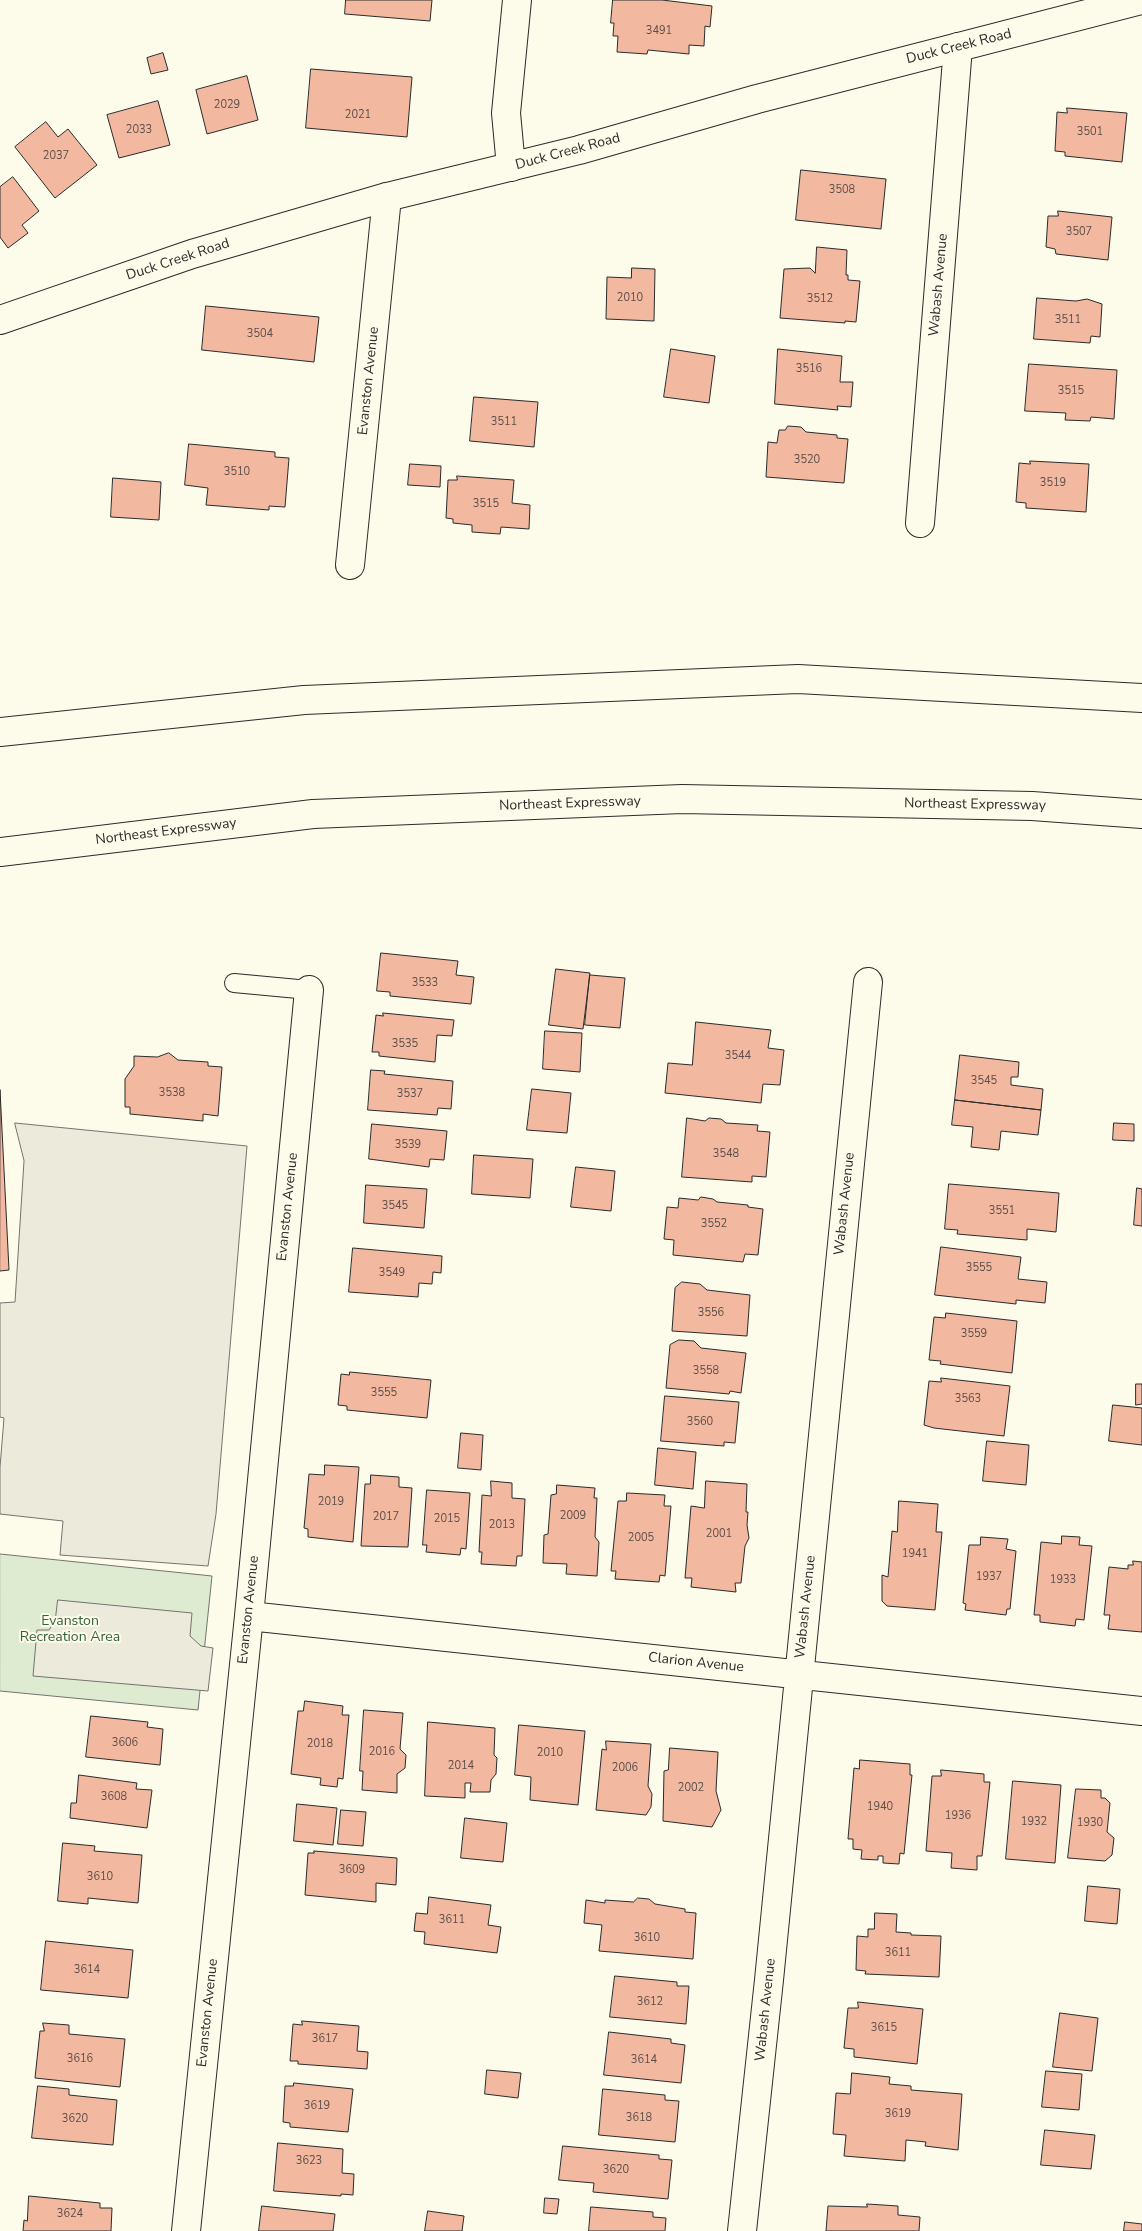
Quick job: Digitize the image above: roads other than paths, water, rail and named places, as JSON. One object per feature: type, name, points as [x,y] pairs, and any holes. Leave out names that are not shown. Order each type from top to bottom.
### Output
[{"type":"main road","points":[[511,167],[506,113],[517,0]]},
{"type":"main road","name":"Duck Creek Road","points":[[0,320],[192,254],[387,197],[579,150],[757,98],[1141,0]]},
{"type":"main road","name":"Wabash Avenue","points":[[920,523],[958,47]]},
{"type":"main road","name":"Evanston Avenue","points":[[350,565],[387,197]]},
{"type":"main road","points":[[0,732],[304,700],[798,679],[1142,698]]},
{"type":"main road","name":"Northeast Expressway","points":[[0,852],[313,814],[682,800],[1032,806],[1142,814]]},
{"type":"main road","name":"Wabash Avenue","points":[[742,2231],[868,982]]},
{"type":"main road","name":"Evanston Avenue","points":[[186,2231],[249,1616],[309,990]]},
{"type":"main road","name":"Clarion Avenue","points":[[249,1616],[1142,1711]]},
{"type":"lane","points":[[234,983],[309,990]]},
{"type":"park label","name":"Evanston Recreation Area","points":[[70,1630]]}]
